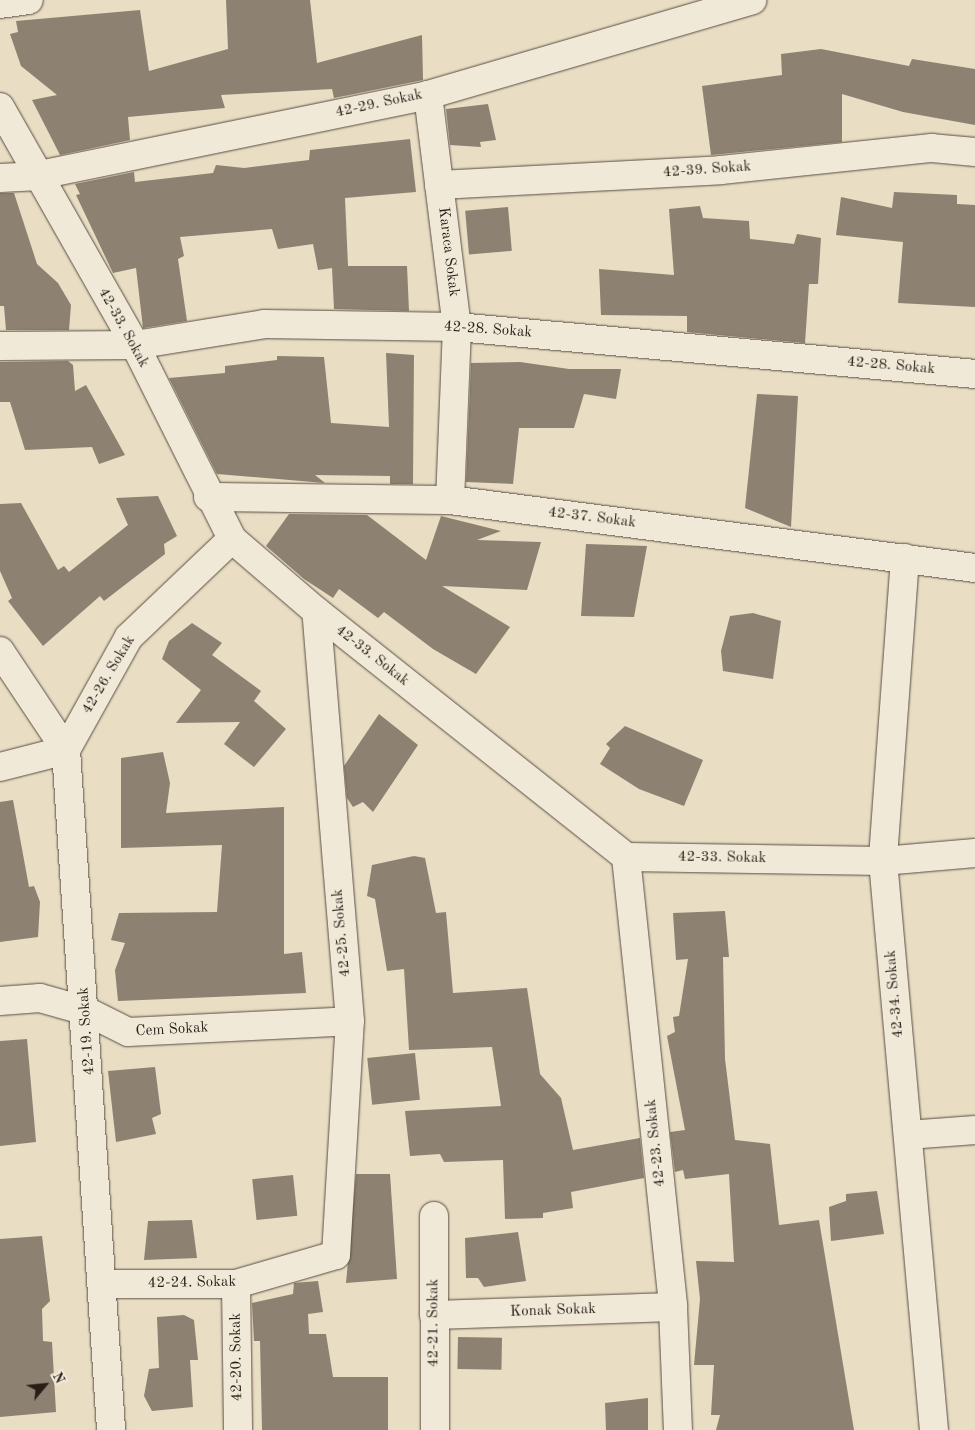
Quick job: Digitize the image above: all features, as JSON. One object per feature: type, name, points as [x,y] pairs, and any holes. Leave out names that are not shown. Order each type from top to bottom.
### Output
[{"type":"street","points":[[0,4],[29,0]]},
{"type":"street","name":"42-29. Sokak","points":[[0,178],[36,176],[428,94],[752,0]]},
{"type":"street","name":"Karaca Sokak","points":[[428,94],[457,327],[450,500]]},
{"type":"street","name":"42-33. Sokak","points":[[0,107],[36,176],[135,345],[208,497],[232,539],[316,611],[626,856],[882,861],[975,853]]},
{"type":"street","name":"42-39. Sokak","points":[[439,184],[721,170],[932,148],[975,152]]},
{"type":"street","name":"42-28. Sokak","points":[[0,346],[135,345],[264,324],[457,327],[975,374]]},
{"type":"street","name":"42-37. Sokak","points":[[208,497],[450,500],[975,568]]},
{"type":"street","name":"42-26. Sokak","points":[[66,750],[129,637],[232,539]]},
{"type":"street","name":"42-34. Sokak","points":[[905,558],[882,861],[934,1430]]},
{"type":"street","name":"42-25. Sokak","points":[[316,611],[350,1021],[336,1254]]},
{"type":"street","name":"42-19. Sokak","points":[[0,651],[66,750],[86,1011],[104,1284],[111,1430]]},
{"type":"street","points":[[0,767],[66,750]]},
{"type":"street","name":"42-23. Sokak","points":[[626,856],[673,1307],[678,1430]]},
{"type":"street","name":"Cem Sokak","points":[[0,1001],[40,998],[86,1011],[128,1032],[350,1021]]},
{"type":"street","points":[[908,1135],[975,1130]]},
{"type":"street","name":"42-21. Sokak","points":[[434,1216],[435,1430]]},
{"type":"street","name":"42-24. Sokak","points":[[104,1284],[236,1284],[336,1254]]},
{"type":"street","name":"42-20. Sokak","points":[[236,1284],[238,1430]]},
{"type":"street","name":"Konak Sokak","points":[[434,1315],[673,1307]]},
{"type":"building","points":[[226,0],[310,0],[317,63],[422,35],[423,80],[334,98],[332,89],[221,95],[225,108],[128,117],[130,140],[60,155],[32,100],[57,95],[21,66],[10,34],[18,32],[16,21],[140,10],[149,71],[228,49]]},
{"type":"building","points":[[821,49],[909,66],[912,59],[975,69],[975,125],[903,112],[842,94],[842,142],[711,155],[702,86],[782,75],[781,54]]},
{"type":"building","points":[[488,104],[496,140],[480,142],[481,147],[450,145],[446,109]]},
{"type":"building","points":[[410,139],[416,192],[345,198],[348,266],[407,266],[409,311],[334,309],[332,268],[318,270],[313,244],[278,249],[272,229],[180,237],[184,256],[178,259],[187,321],[143,328],[136,268],[113,273],[76,195],[80,194],[75,184],[134,172],[135,182],[213,173],[216,165],[244,168],[309,160],[310,150]]},
{"type":"building","points":[[894,192],[957,195],[957,204],[975,205],[975,307],[898,303],[903,242],[836,235],[841,197],[892,208]]},
{"type":"building","points":[[0,193],[14,193],[37,264],[58,283],[71,305],[69,330],[6,330],[4,306],[0,306]]},
{"type":"building","points":[[700,206],[703,218],[749,221],[750,239],[794,244],[797,234],[821,238],[818,284],[809,284],[805,343],[687,332],[687,316],[601,315],[599,269],[674,275],[669,209]]},
{"type":"building","points":[[508,207],[512,251],[469,255],[465,211]]},
{"type":"building","points":[[386,353],[414,355],[413,484],[390,484],[390,476],[315,475],[325,483],[217,474],[169,378],[225,373],[225,366],[277,360],[277,356],[324,357],[331,423],[389,427]]},
{"type":"building","points":[[68,361],[73,365],[75,391],[86,385],[125,455],[99,464],[92,447],[25,450],[10,402],[0,402],[0,362]]},
{"type":"building","points":[[520,362],[569,369],[621,369],[616,399],[584,394],[574,428],[519,428],[513,484],[466,482],[471,363]]},
{"type":"building","points":[[757,394],[798,396],[791,527],[745,508]]},
{"type":"building","points":[[158,496],[177,536],[164,544],[165,554],[104,601],[100,596],[43,646],[8,601],[12,598],[0,571],[0,504],[21,503],[58,570],[64,566],[69,572],[128,525],[116,498]]},
{"type":"building","points":[[289,514],[367,515],[426,560],[441,516],[501,531],[477,540],[541,542],[527,590],[442,586],[510,627],[476,674],[433,649],[384,612],[378,618],[339,589],[333,598],[304,579],[266,546]]},
{"type":"building","points":[[586,544],[647,546],[634,617],[581,616]]},
{"type":"building","points":[[753,613],[781,621],[773,679],[723,671],[721,651],[730,616]]},
{"type":"building","points":[[192,623],[222,643],[212,655],[261,691],[254,701],[286,729],[254,767],[224,744],[240,722],[176,723],[201,690],[162,659],[169,641]]},
{"type":"building","points":[[379,714],[418,745],[373,812],[363,802],[353,807],[347,798],[344,766]]},
{"type":"building","points":[[625,726],[703,760],[684,806],[639,789],[600,764],[610,748],[606,744]]},
{"type":"building","points":[[163,752],[170,783],[166,813],[284,807],[284,954],[302,952],[306,993],[118,1001],[115,970],[125,943],[111,940],[119,913],[217,912],[222,845],[121,848],[121,758]]},
{"type":"building","points":[[13,800],[29,887],[34,886],[40,902],[38,937],[0,942],[0,802]]},
{"type":"building","points":[[414,856],[425,858],[436,913],[446,912],[453,993],[527,988],[540,1074],[561,1098],[573,1150],[640,1138],[644,1178],[571,1192],[573,1208],[543,1213],[543,1218],[505,1219],[503,1160],[444,1162],[440,1154],[410,1156],[405,1111],[501,1106],[492,1047],[409,1050],[404,969],[387,971],[375,899],[367,896],[372,865]]},
{"type":"building","points":[[725,911],[729,957],[723,957],[725,1059],[735,1140],[770,1144],[779,1225],[819,1220],[854,1430],[716,1430],[720,1415],[711,1415],[714,1365],[694,1365],[700,1299],[696,1261],[734,1262],[729,1174],[685,1179],[683,1170],[675,1172],[670,1132],[685,1130],[667,1036],[675,1032],[673,1017],[679,1016],[688,959],[676,960],[673,913]]},
{"type":"building","points":[[27,1039],[36,1142],[0,1146],[0,1041]]},
{"type":"building","points":[[415,1053],[420,1100],[372,1105],[367,1058]]},
{"type":"building","points":[[155,1067],[161,1114],[152,1118],[156,1134],[116,1142],[108,1071]]},
{"type":"building","points":[[356,1174],[390,1174],[397,1279],[346,1283]]},
{"type":"building","points":[[293,1175],[297,1216],[257,1220],[252,1179]]},
{"type":"building","points":[[877,1191],[884,1234],[831,1241],[829,1207],[846,1201],[846,1194]]},
{"type":"building","points":[[192,1220],[197,1258],[144,1260],[148,1221]]},
{"type":"building","points":[[518,1232],[526,1281],[484,1287],[478,1278],[466,1278],[465,1238]]},
{"type":"building","points":[[42,1236],[50,1301],[42,1309],[43,1341],[52,1342],[56,1412],[0,1417],[0,1239]]},
{"type":"building","points":[[318,1281],[323,1312],[308,1314],[309,1334],[326,1334],[333,1377],[388,1377],[388,1430],[262,1430],[260,1341],[254,1341],[252,1303],[293,1294],[294,1283]]},
{"type":"building","points":[[184,1315],[194,1320],[198,1360],[190,1360],[193,1407],[152,1411],[144,1396],[149,1369],[159,1368],[157,1317]]},
{"type":"building","points":[[458,1337],[502,1338],[501,1370],[457,1369]]},
{"type":"building","points":[[648,1398],[648,1430],[606,1430],[605,1403]]}]
